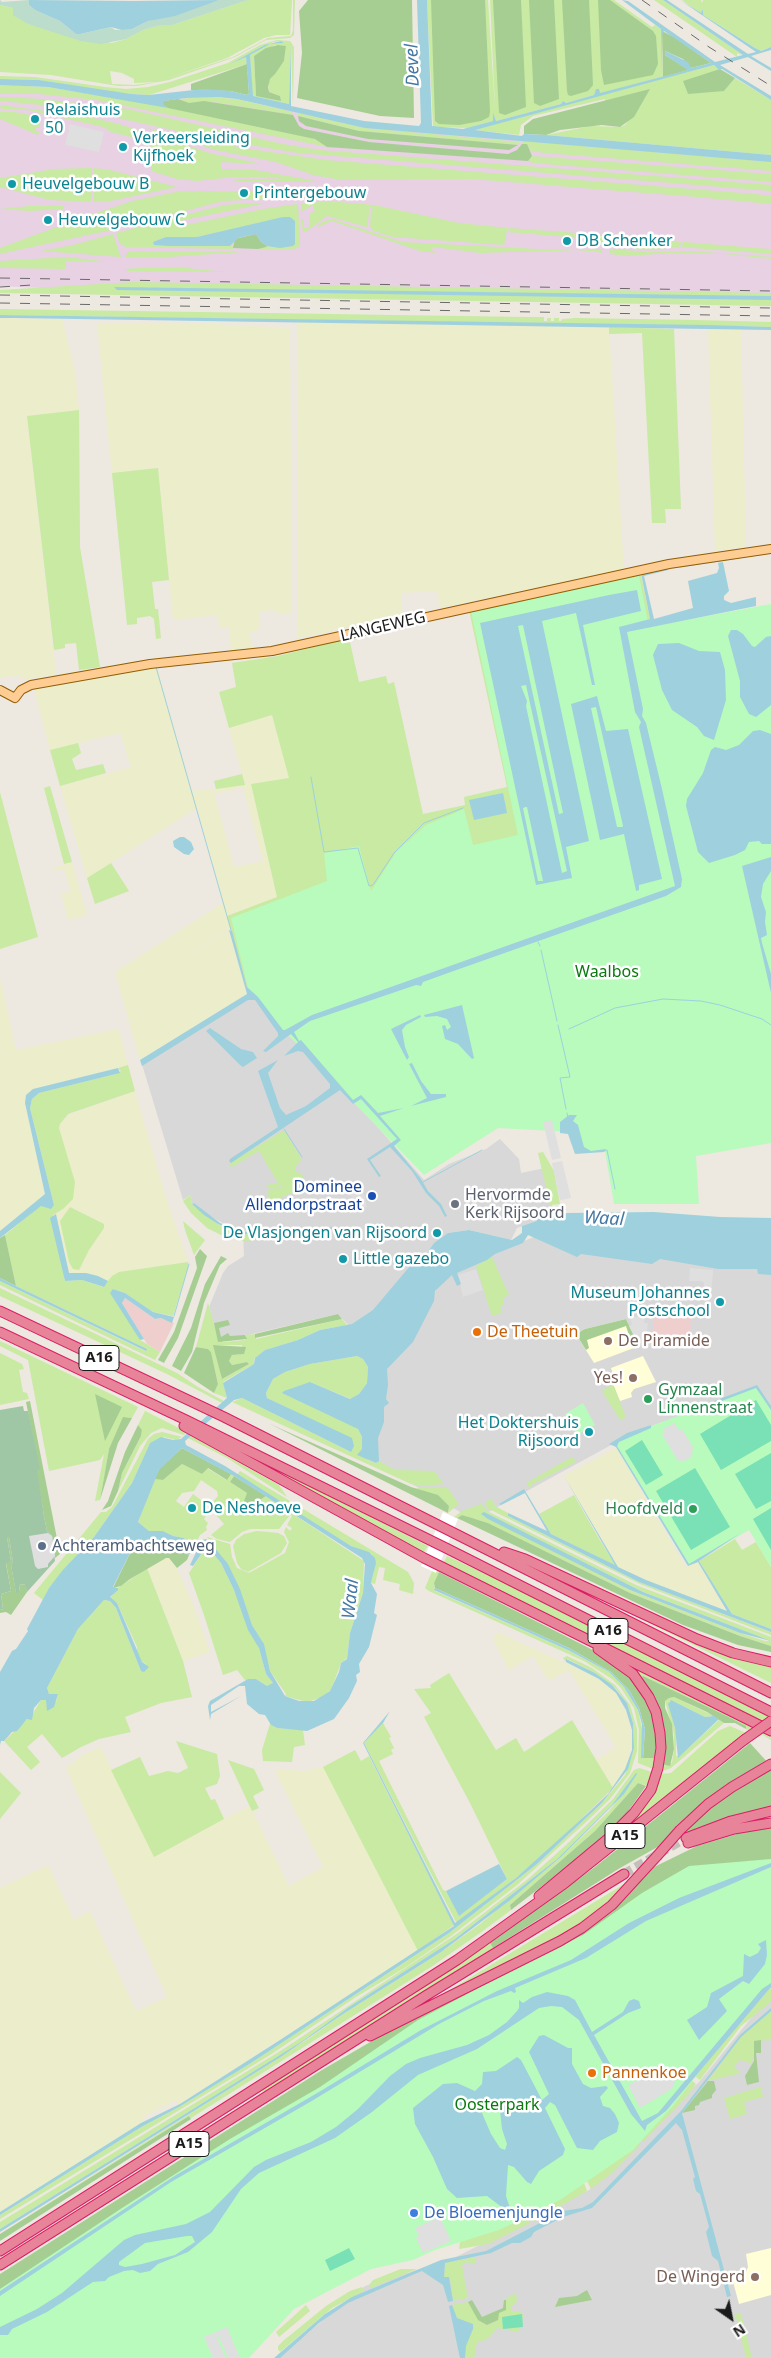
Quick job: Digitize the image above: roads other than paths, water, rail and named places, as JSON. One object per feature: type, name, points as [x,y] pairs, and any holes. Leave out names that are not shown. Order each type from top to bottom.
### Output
[{"type":"highway","name":"A16","points":[[0,1310],[224,1417],[771,1693]]},
{"type":"highway","name":"A16","points":[[0,1332],[146,1402],[209,1435],[446,1548],[771,1712]]},
{"type":"highway","name":"A16","points":[[209,1435],[439,1566],[771,1731]]},
{"type":"highway","name":"A16","points":[[471,1540],[525,1559],[697,1639],[733,1653],[771,1662]]},
{"type":"highway","name":"A16","points":[[503,1928],[623,1825],[644,1801],[657,1772],[661,1748],[659,1723],[642,1686],[622,1665],[564,1627]]},
{"type":"highway","name":"A15","points":[[0,2251],[411,1991],[503,1928],[581,1871],[744,1740],[771,1721]]},
{"type":"highway","name":"A15","points":[[344,2047],[379,2032],[431,2004],[560,1941],[598,1917],[685,1837],[708,1804],[771,1764]]},
{"type":"highway","name":"A15","points":[[685,1837],[724,1823],[771,1811]]},
{"type":"highway","points":[[685,1837],[771,1823]]},
{"type":"highway","name":"A15","points":[[0,2265],[344,2047],[624,1874]]},
{"type":"main road","name":"LANGEWEG","points":[[0,690],[15,698],[21,690],[30,685],[150,664],[272,651],[669,564],[771,549]]},
{"type":"water","points":[[29,0],[219,0],[175,16],[148,21],[132,29],[122,30],[111,27],[76,34],[60,21],[35,10],[29,5]]},
{"type":"water","points":[[417,0],[427,0],[432,126],[463,129],[493,121],[493,112],[496,121],[561,104],[563,101],[566,103],[594,95],[596,89],[599,89],[600,93],[688,70],[665,55],[665,51],[688,62],[691,68],[711,63],[664,31],[662,35],[662,73],[661,29],[622,0],[628,1],[715,62],[743,55],[663,0],[667,0],[748,54],[756,52],[680,0],[701,13],[703,9],[703,15],[755,48],[761,51],[771,47],[771,50],[751,56],[771,68],[771,71],[748,57],[720,65],[771,96],[771,100],[722,69],[719,70],[714,65],[475,130],[522,136],[524,134],[546,135],[771,155],[771,162],[365,128],[237,99],[217,97],[164,101],[162,104],[168,108],[48,87],[0,85],[0,79],[39,80],[131,94],[149,95],[203,89],[230,91],[247,95],[249,93],[246,57],[230,64],[265,45],[281,41],[284,43],[270,44],[250,55],[253,96],[289,104],[291,45],[291,106],[364,121],[419,126],[421,123]]},
{"type":"water","points":[[290,217],[295,221],[295,244],[293,246],[280,248],[267,246],[261,242],[256,234],[238,238],[230,246],[169,246],[154,245],[153,242],[166,237],[197,237]]},
{"type":"water","points":[[114,287],[771,296],[771,300],[117,290]]},
{"type":"water","points":[[0,315],[707,325],[771,327],[771,330],[0,318]]},
{"type":"water","points":[[723,562],[729,591],[724,596],[724,600],[731,603],[756,597],[756,606],[627,632],[643,709],[642,716],[646,723],[662,789],[682,879],[681,887],[666,896],[423,982],[421,986],[416,985],[310,1021],[294,1032],[299,1041],[301,1040],[353,1100],[361,1095],[378,1113],[404,1108],[380,1116],[401,1140],[394,1146],[421,1179],[428,1191],[441,1204],[447,1216],[445,1217],[439,1206],[426,1193],[412,1171],[390,1147],[370,1160],[381,1176],[379,1177],[367,1159],[397,1139],[361,1099],[353,1104],[340,1090],[231,1163],[230,1159],[278,1127],[258,1071],[278,1060],[268,1073],[280,1108],[286,1115],[306,1106],[330,1088],[330,1084],[303,1052],[298,1051],[284,1056],[298,1042],[291,1034],[266,1052],[263,1051],[278,1036],[278,1033],[255,1000],[248,1000],[142,1066],[140,1060],[247,994],[229,930],[232,931],[247,987],[258,997],[283,1030],[285,1030],[312,1015],[675,886],[639,727],[641,722],[635,712],[619,627],[650,619],[641,573],[667,568],[668,570],[644,576],[654,619],[693,608],[688,581],[717,573],[718,563]]},
{"type":"water","points":[[637,590],[641,611],[583,625],[595,685],[592,685],[576,613],[542,621],[589,841],[566,847],[572,878],[536,885],[480,623]],"holes":[[[523,625],[563,813],[559,814],[518,626]],[[526,685],[567,871],[562,873],[526,706],[527,701],[521,686]],[[527,807],[543,881],[538,881],[523,808]]]},
{"type":"water","points":[[731,630],[737,630],[743,634],[752,646],[755,647],[766,637],[771,636],[771,705],[756,717],[749,714],[740,697],[740,681],[728,636]]},
{"type":"water","points":[[679,643],[699,651],[720,652],[725,670],[726,700],[714,740],[704,736],[697,727],[672,710],[662,690],[653,655],[658,644]]},
{"type":"water","points":[[597,696],[606,731],[628,729],[662,879],[639,885],[639,890],[636,891],[624,834],[600,840],[571,704]],"holes":[[[596,707],[623,826],[617,827],[591,708]]]},
{"type":"water","points":[[760,730],[771,734],[771,844],[762,844],[759,841],[749,842],[745,850],[709,863],[698,852],[686,806],[687,799],[703,773],[711,750],[715,747],[726,750],[739,745],[753,731]]},
{"type":"water","points":[[503,793],[507,813],[474,820],[469,800]]},
{"type":"water","points":[[184,837],[191,842],[194,849],[189,855],[174,847],[173,841]]},
{"type":"water","points":[[771,857],[771,871],[763,884],[761,897],[766,912],[767,935],[761,938],[771,974],[771,993],[742,866]]},
{"type":"water","points":[[462,1005],[474,1058],[472,1059],[458,1044],[445,1039],[442,1026],[445,1025],[447,1030],[451,1027],[447,1019],[437,1016],[425,1017],[424,1015]]},
{"type":"water","points":[[420,1015],[421,1017],[406,1025],[402,1030],[409,1057],[407,1060],[391,1029]]},
{"type":"water","points":[[210,1028],[241,1049],[253,1052],[257,1058],[243,1067],[206,1031]]},
{"type":"water","points":[[412,1063],[421,1081],[431,1094],[446,1094],[446,1097],[411,1106],[427,1098],[409,1064]]},
{"type":"water","points":[[118,1068],[120,1073],[39,1093],[32,1099],[30,1108],[54,1205],[51,1209],[41,1206],[0,1238],[0,1231],[45,1194],[25,1103],[26,1095],[33,1089]]},
{"type":"water","points":[[569,1115],[577,1115],[573,1121],[578,1125],[584,1147],[591,1151],[606,1149],[604,1152],[575,1154],[568,1134],[560,1133],[560,1122]]},
{"type":"water","points":[[194,1203],[220,1223],[243,1232],[277,1234],[286,1233],[292,1227],[297,1231],[332,1227],[332,1229],[279,1236],[244,1234],[218,1224],[204,1215],[192,1204]]},
{"type":"water","name":"Waal","points":[[654,1212],[720,1217],[771,1218],[771,1275],[758,1274],[757,1269],[718,1269],[660,1259],[652,1264],[581,1254],[577,1257],[528,1235],[523,1243],[495,1254],[487,1260],[457,1273],[461,1284],[457,1286],[452,1275],[435,1291],[434,1301],[413,1342],[387,1369],[388,1385],[386,1399],[389,1403],[384,1407],[384,1422],[378,1438],[379,1461],[376,1463],[357,1455],[362,1449],[362,1437],[358,1429],[282,1393],[310,1382],[350,1399],[359,1394],[367,1383],[368,1367],[363,1359],[357,1356],[310,1364],[285,1372],[273,1379],[266,1393],[267,1398],[352,1438],[354,1446],[351,1452],[242,1398],[234,1400],[185,1441],[186,1445],[225,1466],[351,1546],[369,1552],[375,1558],[376,1563],[371,1583],[377,1594],[374,1613],[377,1615],[369,1647],[359,1664],[360,1672],[356,1675],[357,1681],[349,1698],[334,1719],[307,1731],[277,1728],[271,1725],[265,1715],[259,1714],[247,1704],[245,1686],[239,1686],[211,1705],[211,1712],[241,1696],[211,1714],[210,1720],[208,1706],[210,1701],[248,1679],[256,1679],[267,1686],[273,1683],[266,1674],[259,1648],[248,1630],[234,1590],[221,1563],[207,1546],[193,1566],[190,1565],[202,1540],[206,1539],[210,1542],[228,1564],[240,1589],[252,1625],[264,1644],[270,1671],[285,1696],[299,1701],[314,1701],[330,1691],[341,1663],[347,1659],[350,1633],[363,1593],[365,1564],[362,1558],[234,1476],[182,1448],[159,1470],[138,1522],[149,1531],[163,1531],[173,1536],[184,1538],[193,1548],[189,1555],[175,1548],[160,1549],[147,1540],[138,1541],[134,1545],[113,1587],[118,1588],[118,1590],[110,1597],[117,1603],[142,1662],[149,1667],[144,1672],[141,1671],[116,1608],[110,1601],[104,1600],[78,1629],[47,1688],[49,1694],[58,1694],[54,1707],[47,1711],[46,1700],[41,1700],[34,1708],[32,1720],[27,1719],[17,1731],[12,1732],[4,1741],[1,1741],[0,1745],[0,1672],[12,1651],[16,1649],[28,1631],[27,1629],[49,1588],[94,1537],[132,1483],[150,1443],[161,1437],[173,1440],[181,1439],[227,1398],[223,1383],[254,1364],[255,1358],[265,1350],[298,1340],[320,1330],[352,1324],[373,1310],[416,1259],[427,1253],[434,1243],[448,1233],[469,1230],[512,1240],[522,1233],[522,1226],[537,1221],[537,1215]]},
{"type":"water","points":[[56,1214],[69,1273],[86,1273],[98,1276],[108,1281],[104,1287],[82,1280],[65,1281],[50,1218]]},
{"type":"water","points":[[0,1278],[147,1349],[146,1351],[0,1281]]},
{"type":"water","points":[[113,1289],[125,1293],[153,1312],[174,1317],[172,1323],[161,1318],[155,1319],[125,1298],[122,1303],[144,1339],[140,1340],[110,1293]]},
{"type":"water","points":[[757,1385],[771,1406],[771,1410],[756,1388],[690,1413],[687,1411]]},
{"type":"water","points":[[651,1425],[651,1428],[619,1442],[617,1446],[689,1564],[741,1533],[699,1561],[732,1614],[771,1629],[771,1632],[639,1582],[508,1516],[508,1513],[547,1531],[525,1493],[501,1505],[499,1504],[524,1489],[551,1534],[615,1565],[564,1476],[618,1567],[646,1580],[727,1611],[698,1562],[688,1566],[616,1447],[609,1444],[627,1433]]},
{"type":"water","points":[[484,1512],[643,1592],[771,1641],[740,1633],[630,1590],[488,1519],[481,1514]]},
{"type":"water","points":[[435,1588],[569,1648],[611,1672],[629,1690],[639,1708],[645,1729],[643,1758],[641,1758],[642,1724],[638,1710],[624,1687],[609,1672],[570,1651],[434,1590]]},
{"type":"water","points":[[566,1659],[595,1673],[612,1685],[627,1703],[633,1723],[634,1748],[628,1769],[602,1803],[537,1864],[449,1933],[251,2063],[179,2107],[143,2126],[0,2215],[0,2212],[141,2123],[180,2104],[454,1926],[363,1743],[390,1711],[383,1723],[364,1743],[455,1923],[516,1878],[608,1794],[625,1769],[632,1750],[632,1730],[626,1710],[616,1693],[599,1679],[566,1662]]},
{"type":"water","points":[[671,1700],[705,1717],[714,1716],[719,1719],[678,1758],[675,1728],[668,1704]]},
{"type":"water","points":[[636,1773],[624,1794],[562,1856],[509,1901],[441,1952],[343,2014],[282,2056],[0,2232],[0,2229],[304,2040],[349,2007],[455,1939],[557,1859],[612,1805]]},
{"type":"water","points":[[771,1863],[771,1867],[646,1921],[586,1958],[515,1988],[516,1992],[514,1993],[511,1991],[484,2001],[439,2024],[310,2102],[171,2182],[0,2296],[0,2291],[176,2175],[421,2030],[497,1991],[571,1960],[629,1923],[679,1898]]},
{"type":"water","points":[[499,1864],[507,1879],[459,1916],[446,1891]]},
{"type":"water","points":[[766,1940],[767,1955],[765,1964],[749,1984],[743,1981],[719,1999],[727,2011],[699,2040],[687,2020],[707,2007],[711,1993],[743,1976],[744,1954],[750,1957],[758,1953],[761,1948],[758,1944]]},
{"type":"water","points":[[771,1983],[771,1987],[666,2111],[647,2125],[645,2131],[631,2114],[579,2020],[562,2007],[539,2008],[477,2049],[418,2075],[372,2112],[335,2138],[259,2173],[241,2189],[212,2232],[188,2252],[158,2264],[150,2271],[140,2273],[133,2270],[124,2271],[109,2277],[105,2281],[93,2282],[47,2312],[12,2329],[8,2335],[0,2335],[0,2327],[37,2309],[62,2293],[124,2240],[135,2235],[186,2224],[210,2212],[254,2167],[266,2160],[311,2142],[336,2127],[358,2109],[390,2076],[406,2064],[420,2058],[467,2045],[489,2035],[507,2022],[517,2011],[519,2000],[523,2003],[532,1997],[547,1992],[568,1996],[575,2000],[592,2032],[623,2012],[629,2001],[634,1999],[639,2001],[641,2008],[628,2013],[594,2035],[642,2121],[658,2113],[762,1989]],"holes":[[[192,2236],[195,2242],[175,2255],[142,2264],[125,2267],[119,2265],[119,2262],[145,2243]]]},
{"type":"water","points":[[771,2008],[771,2011],[741,2037],[682,2113],[731,2296],[727,2297],[718,2261],[712,2256],[706,2232],[709,2227],[700,2194],[696,2191],[693,2179],[695,2177],[682,2130],[676,2123],[592,2208],[563,2217],[534,2232],[531,2237],[520,2243],[512,2243],[491,2253],[445,2263],[444,2277],[449,2277],[453,2301],[448,2302],[443,2285],[422,2271],[348,2303],[319,2323],[280,2358],[274,2358],[325,2314],[352,2297],[441,2260],[486,2251],[563,2211],[582,2208],[593,2202],[681,2111],[740,2035]]},
{"type":"water","points":[[544,2035],[568,2048],[572,2048],[572,2064],[583,2084],[591,2088],[606,2086],[608,2088],[600,2097],[603,2106],[610,2108],[615,2114],[619,2123],[617,2132],[600,2141],[593,2150],[577,2148],[555,2105],[550,2102],[545,2108],[565,2149],[563,2155],[539,2171],[531,2184],[514,2167],[508,2165],[506,2196],[510,2208],[507,2211],[487,2196],[457,2198],[447,2189],[433,2157],[415,2124],[413,2108],[443,2084],[457,2083],[475,2091],[482,2084],[483,2072],[496,2071],[517,2057],[521,2060],[542,2100],[549,2094],[529,2052],[539,2036]],"holes":[[[485,2100],[490,2101],[500,2111],[502,2129],[507,2144],[505,2150],[500,2148],[491,2134],[482,2113],[481,2105]]]},
{"type":"water","points":[[452,2305],[457,2318],[473,2324],[473,2329],[466,2346],[465,2358],[460,2358],[449,2306]]},
{"type":"waterway","points":[[680,567],[771,553]]},
{"type":"waterway","points":[[156,667],[231,930]]},
{"type":"waterway","points":[[311,777],[324,852],[358,848],[369,886],[373,885],[394,853],[424,823],[463,808]]},
{"type":"waterway","points":[[538,942],[540,946]]},
{"type":"waterway","points":[[541,950],[557,1021]]},
{"type":"waterway","points":[[569,1029],[615,1008],[663,999],[701,1001],[720,1005],[762,1019],[771,1025]]},
{"type":"waterway","points":[[558,1025],[570,1077],[560,1078],[566,1109]]},
{"type":"waterway","points":[[567,1113],[568,1118]]},
{"type":"waterway","points":[[284,1129],[302,1157]]},
{"type":"waterway","points":[[423,1182],[482,1150]]},
{"type":"waterway","points":[[605,1151],[607,1150],[615,1189]]},
{"type":"waterway","points":[[174,1316],[189,1264]]},
{"type":"tunnel","points":[[624,1874],[686,1838]]},
{"type":"railway","points":[[642,0],[709,47],[771,86]]},
{"type":"railway","points":[[0,278],[771,291]]},
{"type":"railway","points":[[0,287],[32,285]]},
{"type":"railway","points":[[0,295],[771,308]]},
{"type":"railway","points":[[0,303],[771,316]]},
{"type":"place","name":"Relaishuis 50","points":[[35,119]]},
{"type":"place","name":"Verkeersleiding Kijfhoek","points":[[123,147]]},
{"type":"place","name":"Heuvelgebouw B","points":[[12,184]]},
{"type":"place","name":"Printergebouw","points":[[244,193]]},
{"type":"place","name":"Heuvelgebouw C","points":[[48,220]]},
{"type":"place","name":"DB Schenker","points":[[567,241]]},
{"type":"place","name":"Dominee Allendorpstraat","points":[[372,1196]]},
{"type":"place","name":"Hervormde Kerk Rijsoord","points":[[455,1204]]},
{"type":"place","name":"De Vlasjongen van Rijsoord","points":[[437,1233]]},
{"type":"place","name":"Little gazebo","points":[[343,1259]]},
{"type":"place","name":"Museum Johannes Postschool","points":[[720,1302]]},
{"type":"place","name":"De Theetuin","points":[[477,1332]]},
{"type":"place","name":"De Piramide","points":[[608,1341]]},
{"type":"place","name":"Yes!","points":[[633,1378]]},
{"type":"place","name":"Gymzaal Linnenstraat","points":[[648,1399]]},
{"type":"place","name":"Het Doktershuis Rijsoord","points":[[589,1432]]},
{"type":"place","name":"De Neshoeve","points":[[192,1508]]},
{"type":"place","name":"Hoofdveld","points":[[693,1509]]},
{"type":"place","name":"Achterambachtseweg","points":[[42,1546]]},
{"type":"place","name":"Pannenkoe","points":[[592,2073]]},
{"type":"place","name":"De Bloemenjungle","points":[[414,2213]]},
{"type":"place","name":"De Wingerd","points":[[755,2277]]},
{"type":"water label","name":"Devel","points":[[413,65]]},
{"type":"park label","name":"Waalbos","points":[[607,972]]},
{"type":"park label","name":"Oosterpark","points":[[497,2105]]}]
